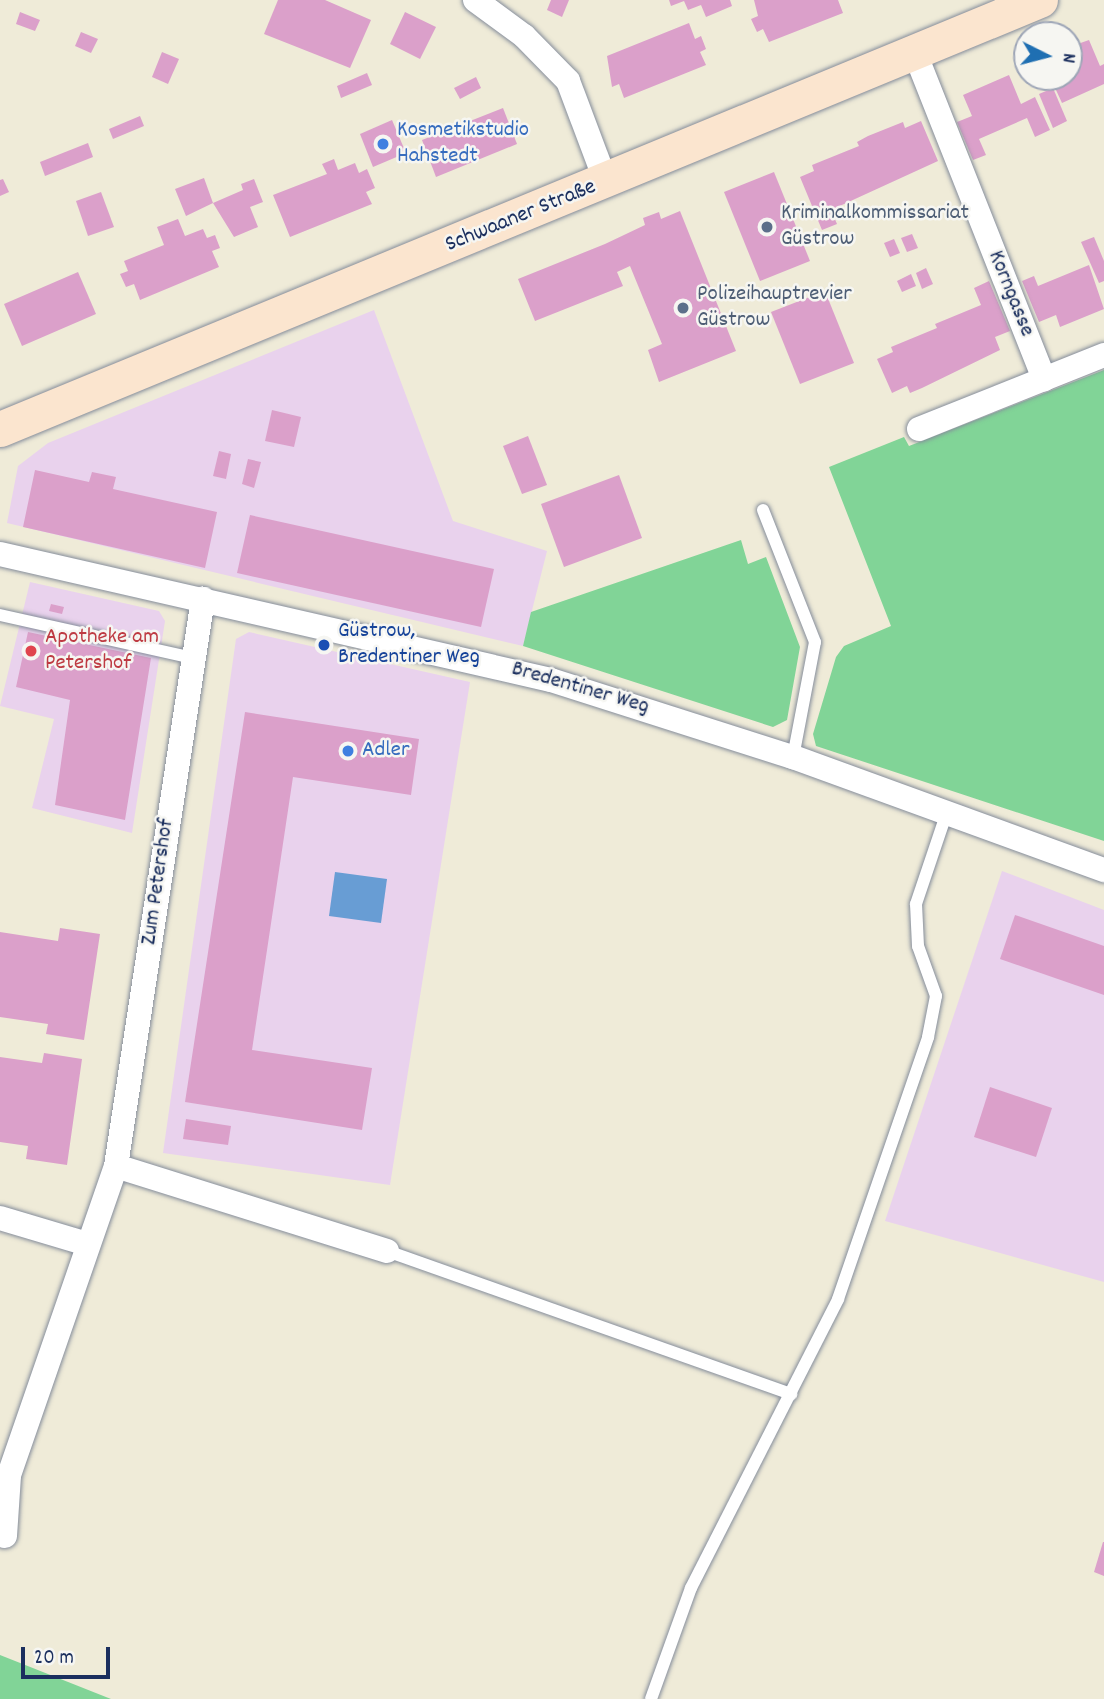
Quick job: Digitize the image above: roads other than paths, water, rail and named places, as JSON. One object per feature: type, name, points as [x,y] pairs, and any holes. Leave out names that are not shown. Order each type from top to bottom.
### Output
[{"type":"main road","name":"Schwaaner Straße","points":[[0,429],[606,182],[1040,0]]},
{"type":"street","points":[[475,0],[524,36],[569,81],[606,182]]},
{"type":"street","name":"Korngasse","points":[[915,53],[1044,379]]},
{"type":"street","points":[[919,429],[1104,355]]},
{"type":"street","name":"Bredentiner Weg","points":[[0,554],[538,677],[793,757],[1104,870]]},
{"type":"street","name":"Zum Petershof","points":[[5,1536],[9,1475],[116,1166],[203,599]]},
{"type":"street","points":[[116,1166],[387,1251]]},
{"type":"street","points":[[0,1218],[87,1244]]},
{"type":"lane","points":[[763,510],[815,642],[793,757]]},
{"type":"lane","points":[[0,615],[192,658]]},
{"type":"lane","points":[[651,1699],[691,1588],[838,1299],[928,1037],[936,996],[918,946],[916,904],[947,812]]},
{"type":"lane","points":[[387,1251],[791,1394]]},
{"type":"water","points":[[335,872],[387,879],[381,923],[329,916]]},
{"type":"place","name":"Kosmetikstudio Hahstedt","points":[[383,144]]},
{"type":"place","name":"Kriminalkommissariat Güstrow","points":[[767,227]]},
{"type":"place","name":"Polizeihauptrevier Güstrow","points":[[683,308]]},
{"type":"place","name":"Güstrow, Bredentiner Weg","points":[[324,645]]},
{"type":"place","name":"Apotheke am Petershof","points":[[31,651]]},
{"type":"place","name":"Adler","points":[[348,751]]}]
